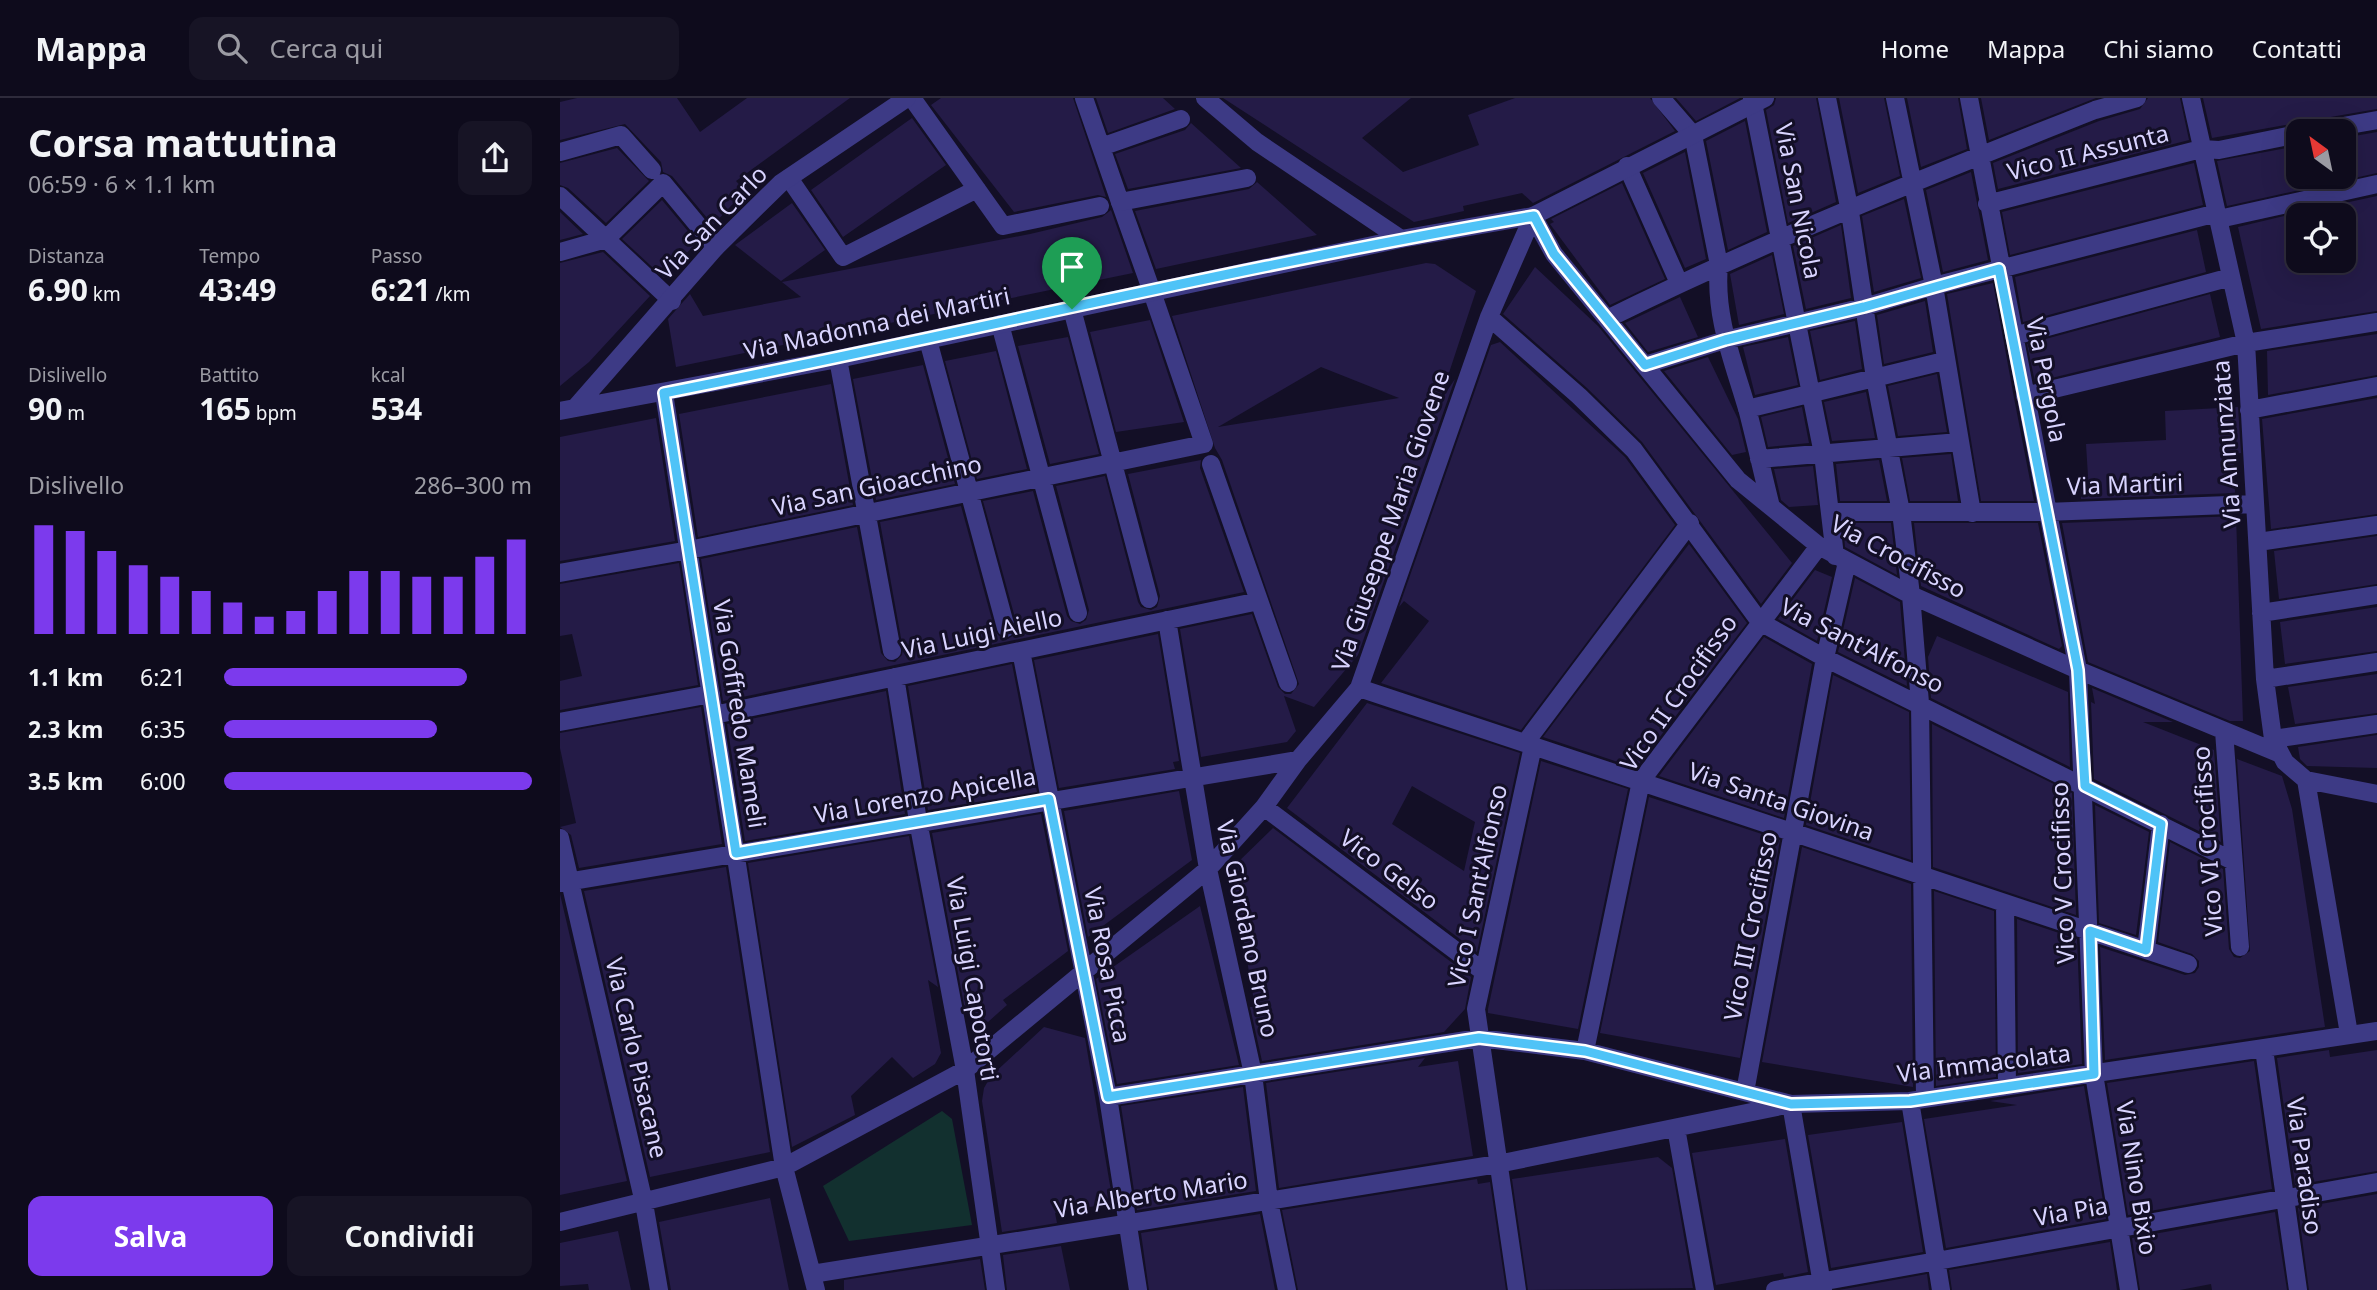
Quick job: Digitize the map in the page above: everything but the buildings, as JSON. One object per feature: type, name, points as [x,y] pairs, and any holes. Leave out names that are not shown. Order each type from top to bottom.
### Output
[{"type":"street","name":"Via San Carlo","points":[[568,409],[672,301],[716,247],[789,178],[907,98]]},
{"type":"street","points":[[912,98],[1003,226],[1100,206]]},
{"type":"street","points":[[1083,98],[1152,292]]},
{"type":"street","points":[[1205,98],[1257,142],[1401,239]]},
{"type":"street","points":[[1661,98],[1693,135],[1719,265],[1717,286],[1725,340],[1747,409],[1770,507]]},
{"type":"street","points":[[1827,98],[1850,212],[1875,378],[1901,512],[1911,595],[1920,703],[1923,877],[1918,1100],[1941,1290]]},
{"type":"street","points":[[1895,98],[1934,286],[1944,361],[1972,513]]},
{"type":"street","name":"Via Pergola","points":[[1969,98],[1999,269],[2078,670]]},
{"type":"street","points":[[1609,318],[1778,238],[1850,212],[2095,110],[2137,98]]},
{"type":"street","name":"Via Annunziata","points":[[2191,98],[2246,343],[2265,680],[2276,746]]},
{"type":"street","name":"Via Madonna dei Martiri","points":[[568,409],[838,359],[1401,239],[1534,216],[1757,100]]},
{"type":"street","name":"Via San Nicola","points":[[1757,100],[1778,238],[1823,454],[1830,512],[1841,559]]},
{"type":"street","points":[[1101,147],[1181,119]]},
{"type":"street","points":[[2356,124],[2377,120]]},
{"type":"street","points":[[560,152],[621,135],[716,247]]},
{"type":"street","name":"Vico II Assunta","points":[[1987,204],[2201,149],[2219,150],[2286,136]]},
{"type":"street","points":[[1627,166],[1679,283]]},
{"type":"street","points":[[560,251],[606,239],[657,176]]},
{"type":"street","points":[[789,178],[843,257],[977,189]]},
{"type":"street","points":[[1120,202],[1247,178]]},
{"type":"street","points":[[1645,365],[1725,340],[1864,307],[1999,269],[2218,216],[2377,184]]},
{"type":"street","points":[[560,196],[672,301]]},
{"type":"street","name":"Via Giuseppe Maria Giovene","points":[[560,1222],[784,1167],[965,1070],[1208,869],[1264,807],[1298,760],[1359,688],[1489,317],[1534,216]]},
{"type":"street","name":"Via Crocifisso","points":[[1534,216],[1554,254],[1609,318],[1738,480],[1819,546],[1911,595],[2078,670],[2224,731],[2276,746]]},
{"type":"street","points":[[2014,336],[2231,277]]},
{"type":"street","name":"Via San Gioacchino","points":[[560,573],[689,550],[1204,444],[1152,292]]},
{"type":"street","points":[[1072,309],[1149,598]]},
{"type":"street","name":"Via Sant'Alfonso","points":[[1489,317],[1634,450],[1690,523],[1759,622],[1825,658],[2233,861]]},
{"type":"street","points":[[2025,396],[2246,343],[2377,322]]},
{"type":"street","points":[[1000,324],[1078,612]]},
{"type":"street","points":[[928,340],[1006,628]]},
{"type":"street","points":[[838,359],[892,651]]},
{"type":"street","points":[[1747,409],[1944,361]]},
{"type":"street","points":[[2249,410],[2377,386]]},
{"type":"street","name":"Via Goffredo Mameli","points":[[664,393],[784,1167],[814,1282]]},
{"type":"street","points":[[1759,459],[1959,442]]},
{"type":"street","points":[[1211,464],[1288,683]]},
{"type":"street","name":"Via Martiri","points":[[1830,512],[2046,512],[2254,504]]},
{"type":"street","name":"Vico I Sant'Alfonso","points":[[1517,1290],[1476,1009],[1529,744],[1690,523]]},
{"type":"street","points":[[2258,542],[2377,525]]},
{"type":"street","name":"Vico II Crocifisso","points":[[1585,1051],[1642,781],[1759,622],[1819,546]]},
{"type":"street","name":"Vico III Crocifisso","points":[[1745,1092],[1841,559]]},
{"type":"street","points":[[2261,613],[2377,595]]},
{"type":"street","name":"Via Luigi Aiello","points":[[714,715],[1259,601]]},
{"type":"street","name":"Via Giordano Bruno","points":[[1167,620],[1208,869],[1253,1074],[1269,1201],[1287,1290]]},
{"type":"street","name":"Via Rosa Picca","points":[[1021,651],[1108,1097],[1138,1290]]},
{"type":"street","points":[[2265,680],[2377,662]]},
{"type":"street","name":"Vico V Crocifisso","points":[[2078,670],[2085,786],[2094,1074]]},
{"type":"street","name":"Via Luigi Capotorti","points":[[895,677],[918,821],[965,1070],[996,1290]]},
{"type":"street","name":"Via Santa Giovina","points":[[1359,688],[2188,964]]},
{"type":"street","points":[[560,722],[711,694]]},
{"type":"street","points":[[2377,724],[2276,746],[2294,771],[2306,779],[2377,794]]},
{"type":"street","name":"Vico VI Crocifisso","points":[[2224,731],[2240,947]]},
{"type":"street","name":"Via Lorenzo Apicella","points":[[565,882],[1049,799],[1298,760]]},
{"type":"street","points":[[2306,779],[2348,1034]]},
{"type":"street","name":"Vico Gelso","points":[[1264,807],[1484,972]]},
{"type":"street","points":[[2146,950],[2161,824]]},
{"type":"street","name":"Via Carlo Pisacane","points":[[560,838],[565,882],[644,1203],[659,1290]]},
{"type":"street","points":[[2005,902],[2007,1086]]},
{"type":"street","name":"Via Immacolata","points":[[1498,1164],[1791,1104],[1918,1100],[2377,1031]]},
{"type":"street","name":"Via Immacolata","points":[[1108,1097],[1479,1038],[1585,1051],[1791,1104]]},
{"type":"street","name":"Via Paradiso","points":[[2264,1049],[2298,1290]]},
{"type":"street","name":"Via Nino Bixio","points":[[2094,1074],[2129,1290]]},
{"type":"street","points":[[1791,1104],[1822,1286]]},
{"type":"street","points":[[1676,1128],[1705,1290]]},
{"type":"street","name":"Via Alberto Mario","points":[[814,1282],[988,1245],[1498,1164]]},
{"type":"street","name":"Via Pia","points":[[1775,1290],[1822,1286],[1936,1261],[2377,1182]]},
{"type":"green space","points":[[942,1111],[952,1119],[972,1225],[849,1241],[823,1186]]},
{"type":"route","points":[[1534,216],[1540,233],[1554,254],[1645,365],[1725,340],[1864,307],[1999,269],[2078,670],[2085,786],[2161,824],[2146,950],[2090,931],[2094,1074],[1910,1101],[1791,1104],[1585,1051],[1479,1038],[1108,1097],[1049,799],[736,853],[664,393],[1072,309],[1401,239],[1534,216]]}]
